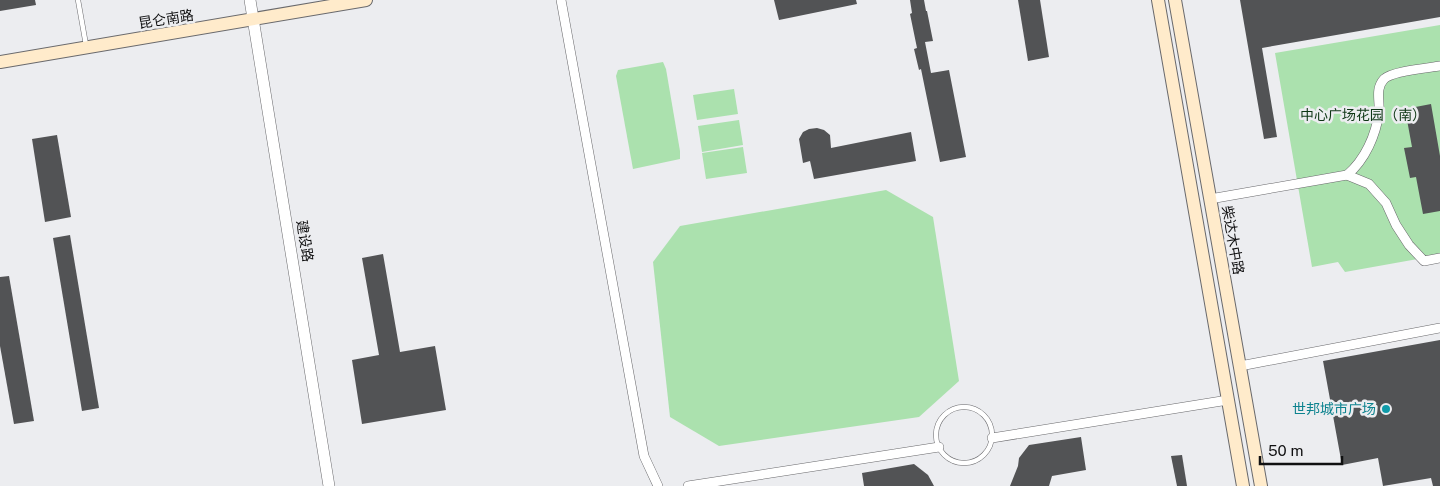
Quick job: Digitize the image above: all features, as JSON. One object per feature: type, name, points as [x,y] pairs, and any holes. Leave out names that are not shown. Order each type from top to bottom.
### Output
[{"type":"main road","name":"昆仑南路","points":[[0,62],[366,0]]},
{"type":"main road","points":[[1158,0],[1243,486]]},
{"type":"main road","name":"柴达木中路","points":[[1175,0],[1262,486]]},
{"type":"street","name":"建设路","points":[[250,0],[329,486]]},
{"type":"street","points":[[561,0],[644,456],[658,486]]},
{"type":"street","points":[[1210,199],[1347,175],[1356,168],[1373,138],[1379,110],[1378,91],[1385,78],[1394,74],[1440,66]]},
{"type":"street","points":[[1347,175],[1369,184],[1386,203],[1396,225],[1409,245],[1424,261],[1440,258]]},
{"type":"street","points":[[1240,366],[1440,328]]},
{"type":"street","points":[[992,438],[1228,400]]},
{"type":"street","points":[[688,486],[939,447]]},
{"type":"lane","points":[[78,0],[87,48]]},
{"type":"lane","points":[[970,407],[981,411],[988,420],[992,430],[992,438],[987,451],[980,458],[969,462],[958,462],[948,458],[939,447],[937,428],[941,418],[949,410],[970,407]]},
{"type":"green space","name":"中心广场花园（南）","points":[[1440,25],[1440,255],[1345,272],[1338,262],[1312,267],[1275,53]]},
{"type":"green space","points":[[663,62],[666,69],[680,159],[633,169],[616,76],[618,70]]},
{"type":"green space","points":[[734,89],[738,114],[697,120],[693,95]]},
{"type":"green space","points":[[739,120],[743,145],[702,152],[698,126]]},
{"type":"green space","points":[[743,147],[747,173],[706,179],[702,153]]},
{"type":"green space","points":[[886,190],[933,217],[959,381],[919,417],[719,446],[670,417],[653,262],[680,226]]},
{"type":"building","points":[[0,0],[35,0],[36,5],[0,11]]},
{"type":"building","points":[[774,0],[856,0],[857,4],[779,20]]},
{"type":"building","points":[[910,0],[924,0],[933,41],[925,42],[931,73],[949,70],[966,157],[940,162],[921,69],[919,70],[914,49],[917,48],[910,14],[912,13]]},
{"type":"building","points":[[1018,0],[1040,0],[1049,57],[1028,61]]},
{"type":"building","points":[[1240,0],[1440,0],[1440,17],[1262,48],[1277,137],[1264,139]]},
{"type":"building","points":[[1431,104],[1440,156],[1440,211],[1423,214],[1416,177],[1410,178],[1404,148],[1412,147],[1405,109]]},
{"type":"building","points":[[817,128],[824,130],[830,135],[831,148],[911,132],[916,161],[814,179],[810,161],[803,163],[799,139],[803,132]]},
{"type":"building","points":[[57,135],[71,217],[45,222],[32,139]]},
{"type":"building","points":[[70,235],[99,408],[82,411],[53,238]]},
{"type":"building","points":[[383,254],[400,352],[435,346],[446,410],[362,424],[352,360],[379,355],[362,258]]},
{"type":"building","points":[[9,276],[34,421],[14,424],[0,346],[0,277]]},
{"type":"building","name":"世邦城市广场","points":[[1440,340],[1440,486],[1433,486],[1431,478],[1383,486],[1378,458],[1342,465],[1323,361]]},
{"type":"building","points":[[1081,437],[1086,470],[1052,476],[1049,486],[1010,486],[1019,458],[1029,445]]},
{"type":"building","points":[[1182,455],[1187,486],[1177,486],[1171,456]]},
{"type":"building","points":[[914,464],[928,475],[934,486],[864,486],[862,473]]},
{"type":"place","name":"世邦城市广场","points":[[1386,409]]}]
